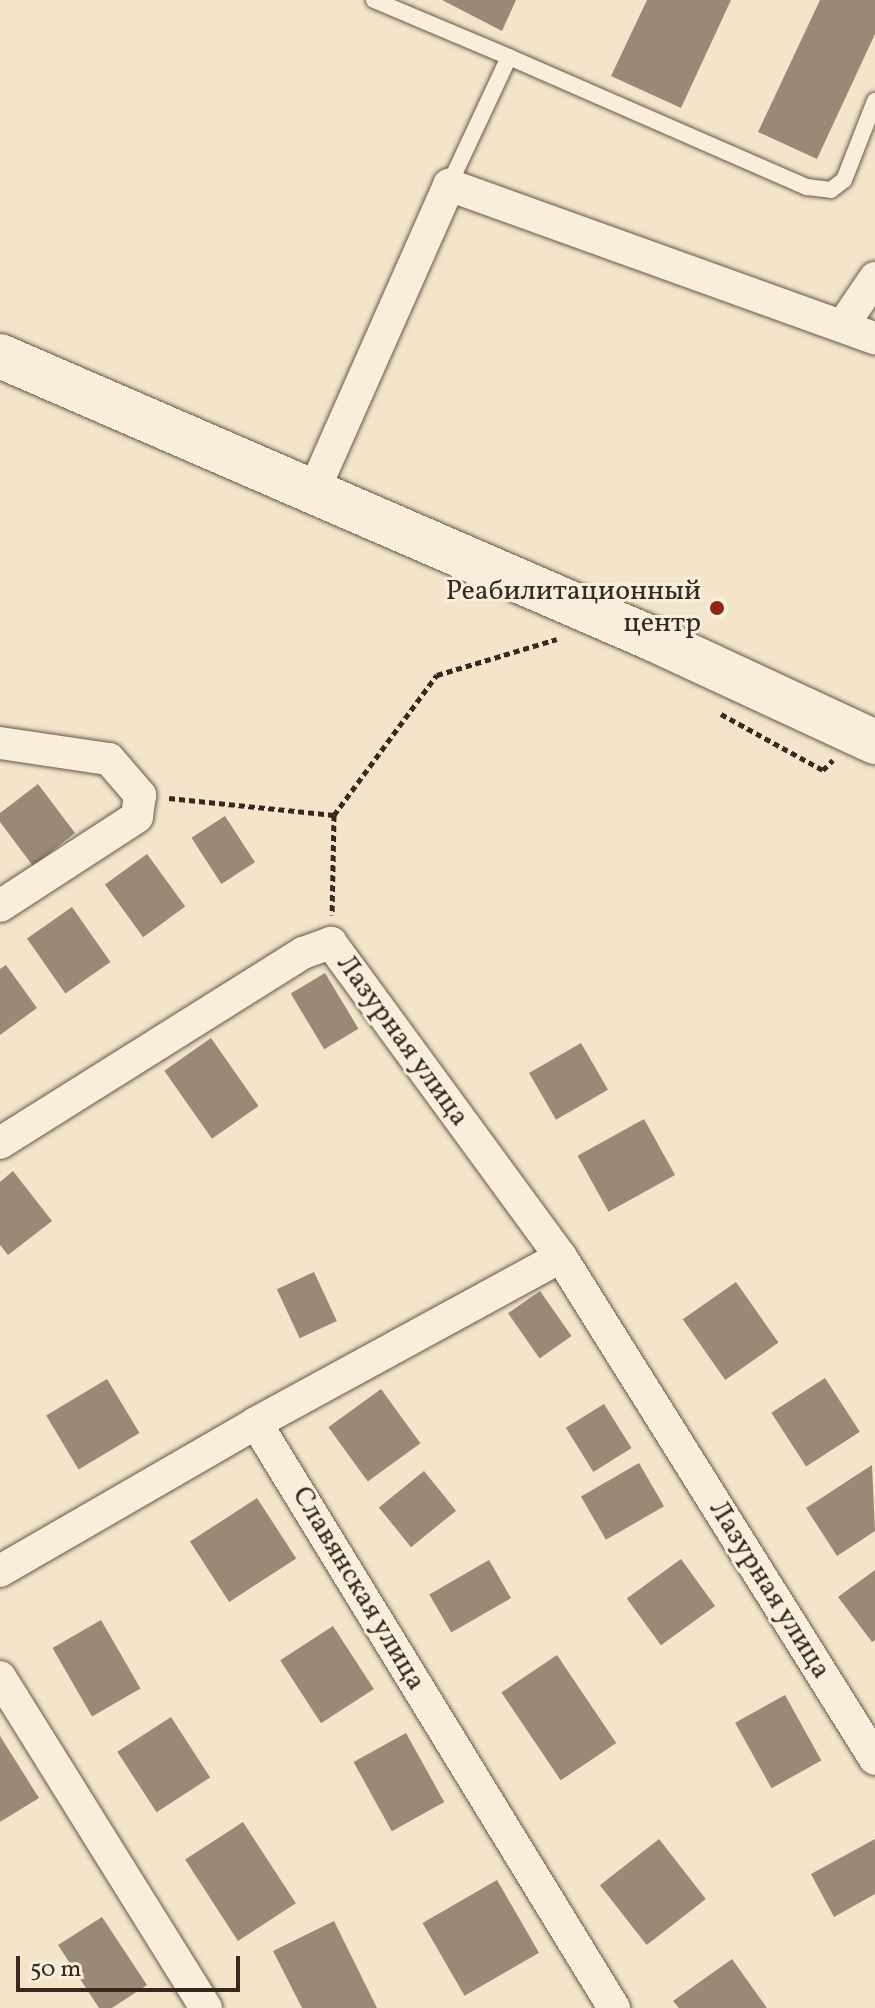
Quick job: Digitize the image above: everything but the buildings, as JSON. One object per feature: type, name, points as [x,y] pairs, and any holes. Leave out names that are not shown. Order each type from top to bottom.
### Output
[{"type":"street","points":[[314,490],[449,185],[875,338]]},
{"type":"street","points":[[843,325],[875,278]]},
{"type":"street","points":[[0,356],[314,490],[868,739]]},
{"type":"street","points":[[0,743],[109,759],[140,795],[137,817],[0,906]]},
{"type":"street","name":"Лазурная улица","points":[[0,1143],[303,953],[331,943],[561,1257],[875,1759]]},
{"type":"street","points":[[0,1571],[256,1423],[561,1257]]},
{"type":"street","name":"Славянская улица","points":[[256,1423],[614,2008]]},
{"type":"street","points":[[0,1677],[206,2008]]},
{"type":"lane","points":[[374,0],[807,187],[831,190],[844,180],[875,101]]},
{"type":"lane","points":[[449,185],[509,57]]},
{"type":"path","points":[[331,943],[334,815],[437,675],[561,638]]},
{"type":"path","points":[[712,709],[823,770],[868,739]]},
{"type":"path","points":[[140,795],[334,815]]},
{"type":"place","name":"Реабилитационный центр","points":[[717,608]]}]
